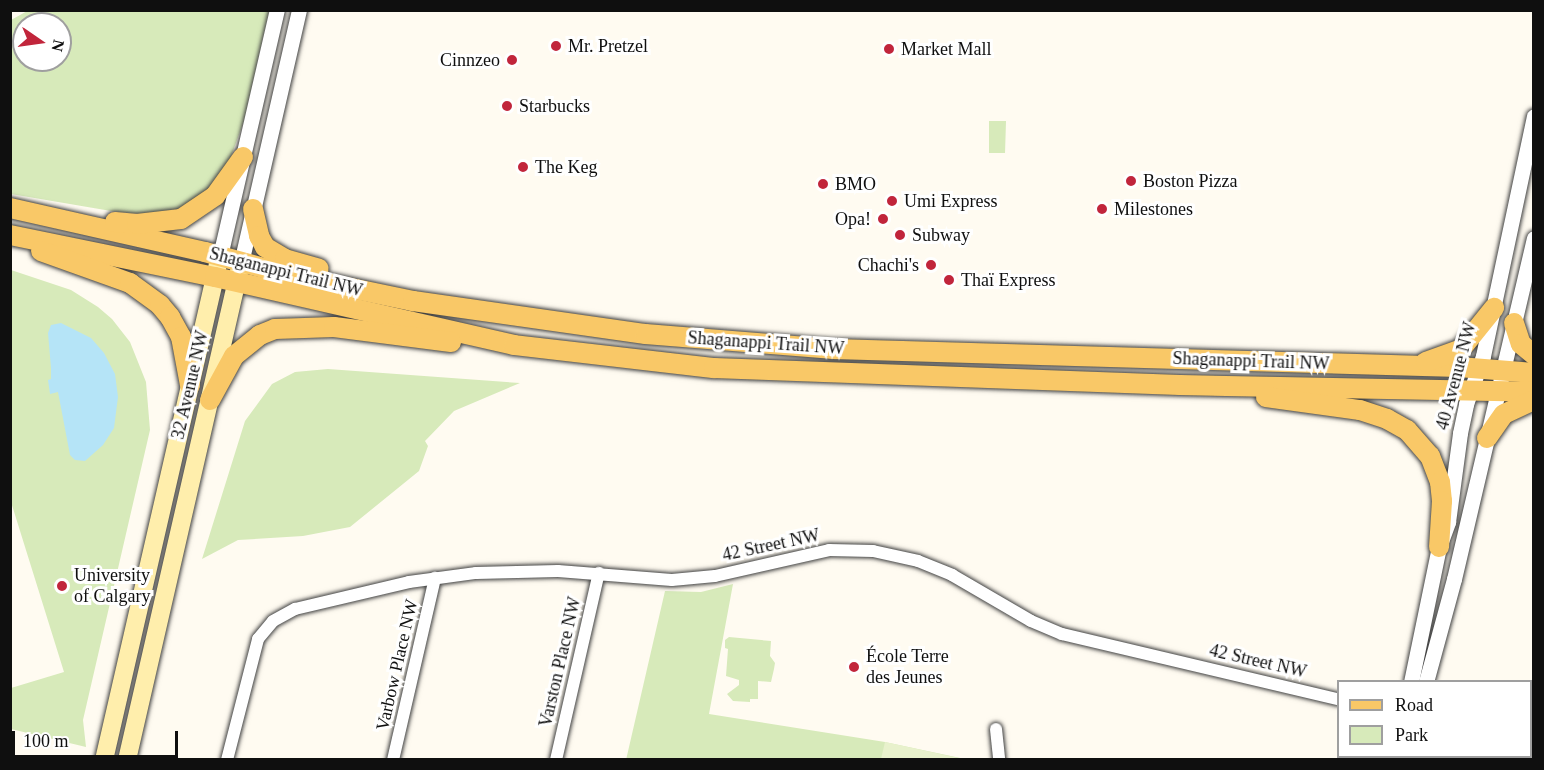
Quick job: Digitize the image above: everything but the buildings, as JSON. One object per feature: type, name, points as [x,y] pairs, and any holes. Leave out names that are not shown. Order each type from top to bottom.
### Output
[{"type":"main road","points":[[12,208],[36,208],[111,222],[137,224],[180,219],[215,196],[243,157]]},
{"type":"main road","name":"Shaganappi Trail NW","points":[[12,208],[220,256],[239,272],[514,345],[714,368],[1180,385],[1533,392]]},
{"type":"main road","points":[[254,209],[259,236],[272,254],[302,265],[463,298],[480,310]]},
{"type":"main road","points":[[10,237],[112,275],[149,296],[160,305],[176,326],[184,349],[190,385]]},
{"type":"main road","name":"Shaganappi Trail NW","points":[[10,237],[215,277],[239,272],[413,302],[636,333],[788,346],[1416,366],[1533,373]]},
{"type":"main road","name":"32 Avenue NW","points":[[104,759],[220,256]]},
{"type":"main road","name":"32 Avenue NW","points":[[127,759],[239,272]]},
{"type":"main road","points":[[1416,366],[1461,349],[1494,308]]},
{"type":"main road","points":[[1514,322],[1521,344],[1533,356]]},
{"type":"main road","points":[[210,400],[234,356],[260,335],[275,329],[333,327],[501,348],[514,345]]},
{"type":"main road","points":[[1180,385],[1360,410],[1397,424],[1424,448],[1436,470],[1442,501],[1439,547]]},
{"type":"main road","points":[[1487,438],[1504,414],[1533,400]]},
{"type":"street","name":"32 Avenue NW","points":[[220,256],[276,10]]},
{"type":"street","name":"32 Avenue NW","points":[[239,272],[299,10]]},
{"type":"street","name":"40 Avenue NW","points":[[1411,680],[1439,547],[1448,522],[1455,457],[1466,404],[1479,369],[1494,308],[1533,116]]},
{"type":"street","points":[[1426,680],[1445,618],[1533,238]]},
{"type":"street","name":"42 Street NW","points":[[227,759],[254,650],[267,626],[295,609],[435,578],[512,571],[599,573],[672,580],[715,576],[816,552],[849,550],[893,554],[918,561],[952,575],[1031,621],[1062,634],[1337,699]]},
{"type":"street","name":"Varston Place NW","points":[[556,759],[599,573]]},
{"type":"street","name":"Varbow Place NW","points":[[393,759],[435,578]]},
{"type":"street","points":[[996,729],[999,759]]},
{"type":"green space","points":[[29,10],[269,11],[244,121],[230,159],[209,192],[184,208],[152,215],[111,211],[11,194],[11,20],[12,72],[72,72],[72,12],[25,12]]},
{"type":"green space","points":[[989,121],[1006,121],[1005,153],[989,153]]},
{"type":"green space","name":"University of Calgary","points":[[11,270],[71,290],[98,307],[112,319],[130,342],[146,382],[150,430],[83,720],[86,747],[11,729],[11,688],[64,672],[11,502]]},
{"type":"green space","points":[[328,369],[520,383],[454,411],[425,441],[428,446],[419,471],[350,527],[303,536],[238,540],[202,559],[245,421],[272,384],[295,372]]},
{"type":"green space","points":[[733,584],[709,714],[885,742],[965,759],[626,760],[665,591],[701,592]]},
{"type":"green space","points":[[729,637],[771,641],[770,656],[775,663],[774,669],[771,682],[758,681],[758,699],[750,699],[750,702],[733,701],[727,694],[739,685],[739,680],[726,676],[728,649],[725,648],[725,640]]},
{"type":"green space","points":[[885,742],[963,759],[881,759]]},
{"type":"water","points":[[61,323],[91,338],[104,353],[115,374],[118,397],[114,428],[103,445],[85,461],[75,460],[70,455],[58,392],[50,394],[48,380],[51,379],[51,368],[48,333],[51,325]]},
{"type":"place","name":"Mr. Pretzel","points":[[556,46]]},
{"type":"place","name":"Market Mall","points":[[889,49]]},
{"type":"place","name":"Cinnzeo","points":[[512,60]]},
{"type":"place","name":"Starbucks","points":[[507,106]]},
{"type":"place","name":"The Keg","points":[[523,167]]},
{"type":"place","name":"Boston Pizza","points":[[1131,181]]},
{"type":"place","name":"BMO","points":[[823,184]]},
{"type":"place","name":"Umi Express","points":[[892,201]]},
{"type":"place","name":"Milestones","points":[[1102,209]]},
{"type":"place","name":"Opa!","points":[[883,219]]},
{"type":"place","name":"Subway","points":[[900,235]]},
{"type":"place","name":"Chachi's","points":[[931,265]]},
{"type":"place","name":"Thaï Express","points":[[949,280]]},
{"type":"place","name":"University of Calgary","points":[[62,586]]},
{"type":"place","name":"École Terre des Jeunes","points":[[854,667]]}]
